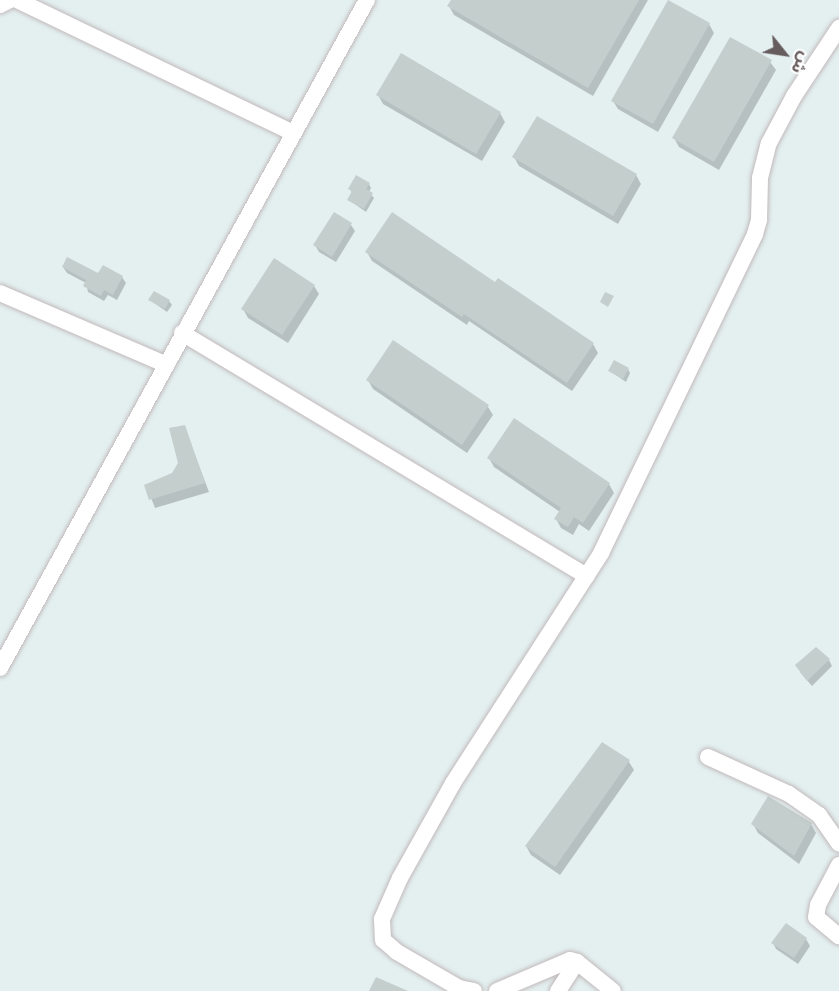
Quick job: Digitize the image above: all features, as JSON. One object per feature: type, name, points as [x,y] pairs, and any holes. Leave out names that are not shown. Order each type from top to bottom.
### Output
[{"type":"street","points":[[0,5],[10,0]]},
{"type":"street","points":[[17,0],[293,133]]},
{"type":"street","points":[[0,668],[367,0]]},
{"type":"street","points":[[474,991],[459,988],[397,952],[383,940],[382,919],[400,878],[453,783],[542,641],[587,576],[664,425],[755,234],[759,220],[760,178],[769,143],[794,96],[839,28]]},
{"type":"street","points":[[0,293],[165,364]]},
{"type":"street","points":[[182,333],[587,576]]},
{"type":"street","points":[[708,758],[789,794],[819,815],[839,844]]},
{"type":"street","points":[[839,865],[819,905],[816,917],[839,936]]},
{"type":"street","points":[[497,991],[570,960],[578,962],[613,991]]},
{"type":"street","points":[[558,991],[578,962]]},
{"type":"building","points":[[451,0],[639,0],[588,88],[447,6]]},
{"type":"building","points":[[668,0],[710,23],[653,124],[611,101]]},
{"type":"building","points":[[730,37],[772,60],[714,162],[672,138]]},
{"type":"building","points":[[401,53],[501,112],[476,154],[376,95]]},
{"type":"building","points":[[537,116],[637,174],[613,216],[512,157]]},
{"type":"building","points":[[356,175],[370,183],[366,189],[373,193],[364,209],[347,200],[352,191],[348,189]]},
{"type":"building","points":[[334,212],[352,223],[332,257],[313,245]]},
{"type":"building","points":[[392,212],[495,282],[498,278],[594,343],[567,383],[464,314],[462,317],[365,252]]},
{"type":"building","points":[[67,257],[98,273],[103,265],[123,276],[113,295],[104,290],[101,296],[83,286],[86,280],[62,267]]},
{"type":"building","points":[[274,258],[315,285],[282,335],[241,309]]},
{"type":"building","points":[[154,291],[170,300],[165,309],[148,300]]},
{"type":"building","points":[[605,292],[614,296],[608,307],[600,302]]},
{"type":"building","points":[[393,340],[489,405],[462,445],[366,380]]},
{"type":"building","points":[[614,360],[629,368],[623,379],[608,371]]},
{"type":"building","points":[[514,418],[610,483],[583,523],[574,517],[568,527],[554,519],[561,508],[487,458]]},
{"type":"building","points":[[185,425],[205,483],[149,500],[144,485],[172,473],[178,463],[169,428]]},
{"type":"building","points":[[816,647],[830,659],[807,681],[795,665]]},
{"type":"building","points":[[602,742],[630,760],[555,867],[525,846]]},
{"type":"building","points":[[768,796],[812,823],[794,856],[751,824]]},
{"type":"building","points":[[786,923],[807,938],[794,958],[771,943]]},
{"type":"building","points":[[376,977],[408,991],[369,991]]}]
